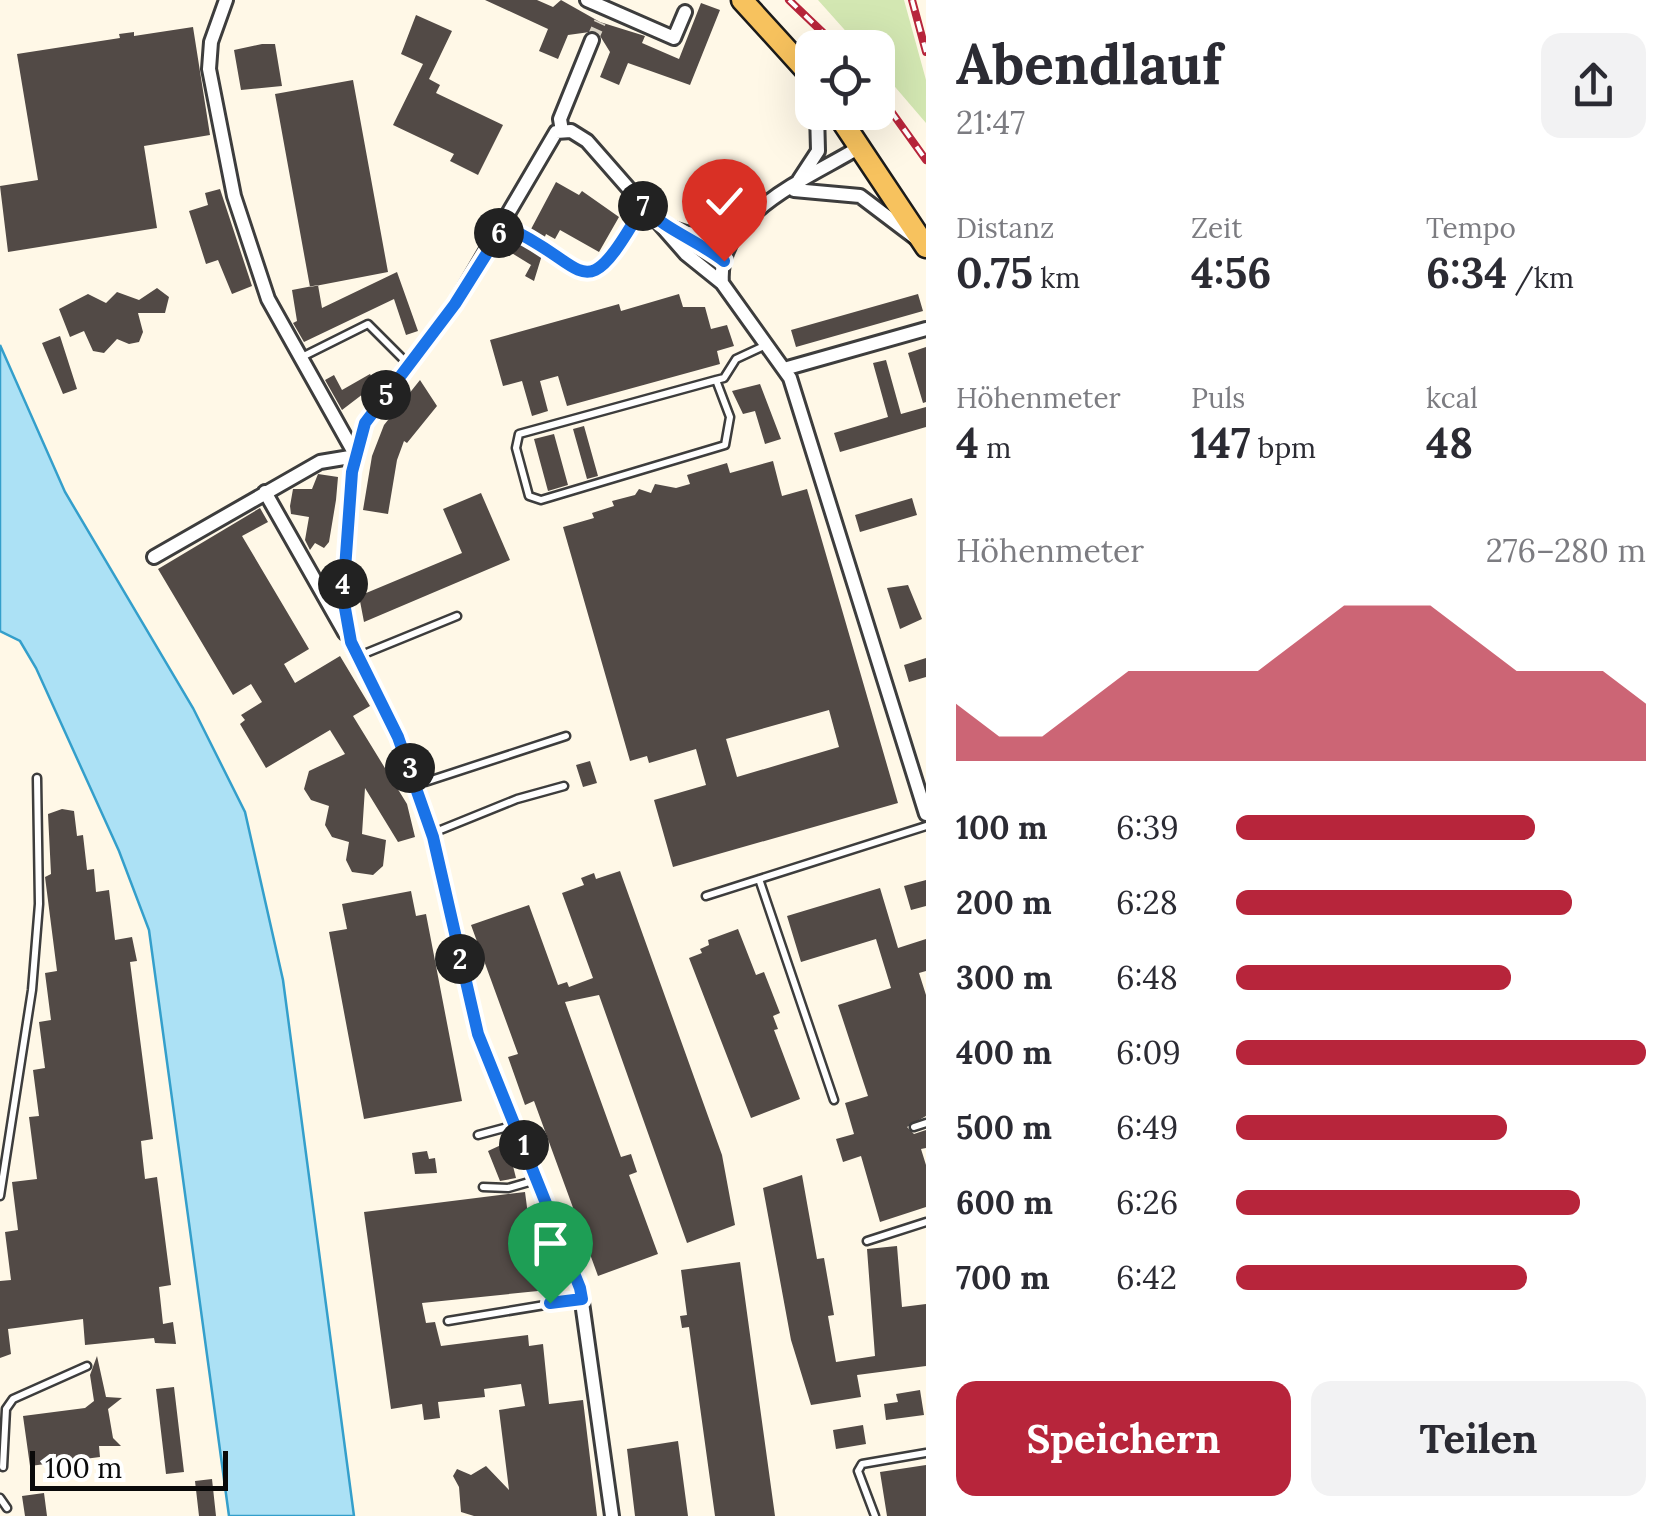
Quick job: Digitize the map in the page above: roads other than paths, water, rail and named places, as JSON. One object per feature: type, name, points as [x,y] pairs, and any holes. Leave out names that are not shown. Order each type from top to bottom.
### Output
[{"type":"main road","points":[[725,0],[748,7],[795,56]]},
{"type":"main road","points":[[847,130],[925,246]]},
{"type":"street","points":[[226,0],[211,42],[209,70],[222,146],[258,274],[299,358],[356,456]]},
{"type":"street","points":[[587,0],[603,15],[674,38],[685,12]]},
{"type":"street","points":[[562,131],[560,118],[592,40]]},
{"type":"street","points":[[791,190],[818,151],[817,130]]},
{"type":"street","points":[[351,642],[343,579],[356,456],[365,423],[455,304],[504,226],[552,135],[562,131],[587,141],[686,254],[722,284],[784,369],[921,784],[926,814]]},
{"type":"street","points":[[689,236],[715,235],[742,223],[858,148]]},
{"type":"street","points":[[791,190],[860,196],[925,246]]},
{"type":"street","points":[[658,222],[689,236],[724,261]]},
{"type":"street","points":[[722,284],[724,261],[742,223]]},
{"type":"street","points":[[784,369],[926,329]]},
{"type":"street","points":[[154,557],[320,462],[356,456]]},
{"type":"street","points":[[265,492],[351,642],[398,737],[416,785],[432,833],[470,1010],[582,1299],[612,1516]]},
{"type":"lane","points":[[504,226],[577,272],[593,272],[610,263],[643,206]]},
{"type":"lane","points":[[299,358],[368,324],[409,366]]},
{"type":"lane","points":[[716,380],[730,417],[726,445],[540,500],[529,496],[516,448],[519,434],[716,380],[724,378],[736,359],[766,345]]},
{"type":"lane","points":[[358,656],[457,616]]},
{"type":"lane","points":[[416,785],[566,736]]},
{"type":"lane","points":[[0,1196],[32,990],[39,904],[38,778]]},
{"type":"lane","points":[[432,833],[516,799],[564,786]]},
{"type":"lane","points":[[706,896],[926,826]]},
{"type":"lane","points":[[759,879],[834,1100]]},
{"type":"lane","points":[[914,1127],[926,1123]]},
{"type":"lane","points":[[478,1135],[515,1125]]},
{"type":"lane","points":[[483,1187],[508,1188],[538,1179]]},
{"type":"lane","points":[[867,1241],[926,1222]]},
{"type":"lane","points":[[448,1320],[582,1299]]},
{"type":"lane","points":[[3,1467],[6,1410],[13,1399],[87,1366]]},
{"type":"lane","points":[[875,1516],[858,1471],[862,1464],[926,1453]]},
{"type":"lane","points":[[0,1498],[7,1508]]},
{"type":"water","points":[[0,345],[65,492],[193,708],[245,812],[283,980],[354,1516],[229,1516],[149,930],[119,851],[36,668],[20,641],[0,631]]},
{"type":"tunnel","points":[[592,40],[600,22]]},
{"type":"railway","points":[[789,0],[820,30]]},
{"type":"railway","points":[[912,0],[926,52]]},
{"type":"railway","points":[[895,117],[926,160]]}]
